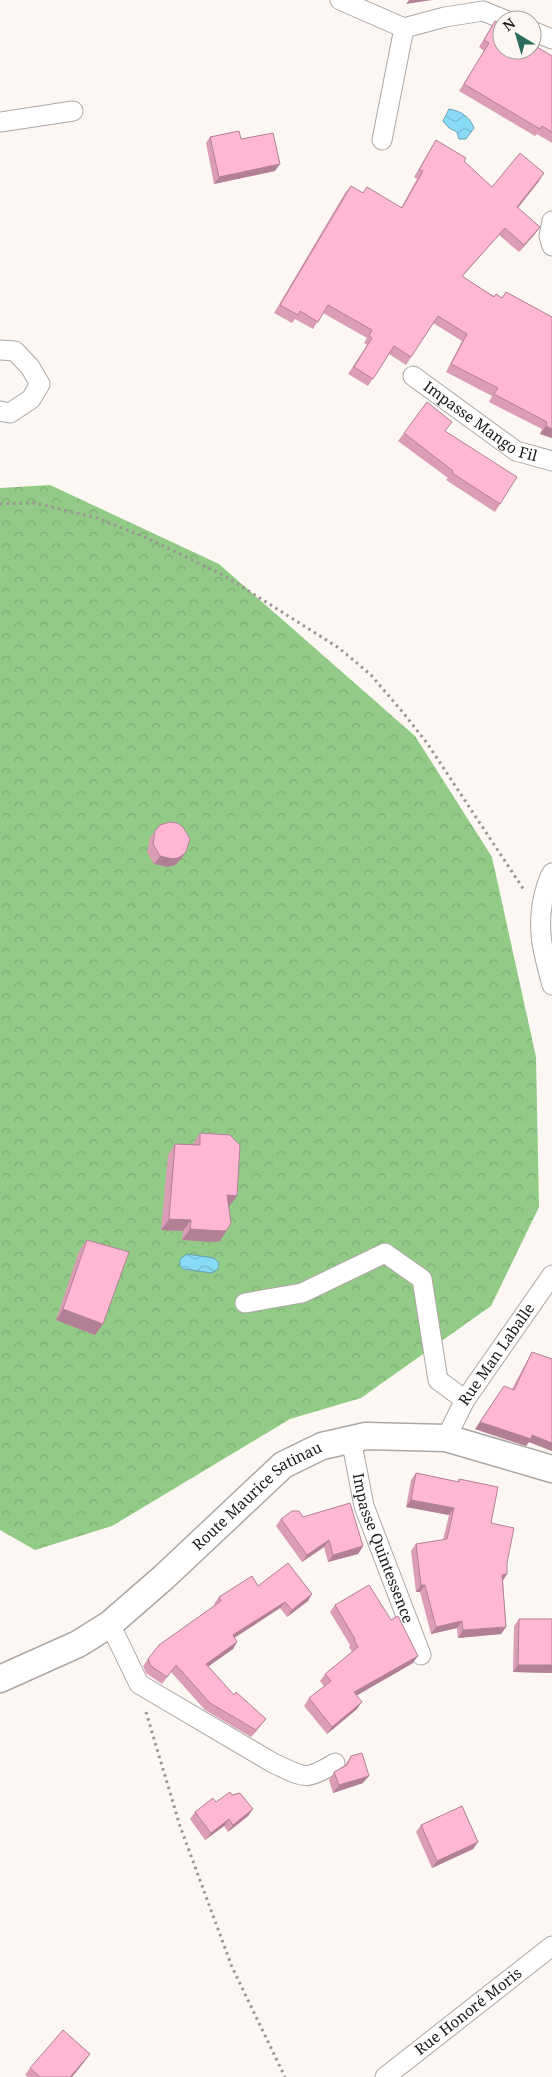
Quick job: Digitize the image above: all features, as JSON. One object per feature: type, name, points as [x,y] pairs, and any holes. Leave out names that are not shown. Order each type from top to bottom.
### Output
[{"type":"main road","name":"Route Maurice Satinau","points":[[0,1679],[78,1644],[110,1624],[164,1577],[283,1465],[322,1446],[366,1436],[446,1438],[552,1469]]},
{"type":"street","points":[[340,0],[404,28],[483,6]]},
{"type":"street","points":[[382,140],[404,28]]},
{"type":"street","points":[[0,122],[73,111]]},
{"type":"street","points":[[552,220],[549,236],[552,246]]},
{"type":"street","points":[[0,350],[15,351],[30,367],[40,384],[31,399],[10,413],[0,411]]},
{"type":"street","name":"Impasse Mango Fil","points":[[413,376],[516,451],[552,461]]},
{"type":"street","points":[[552,873],[539,914],[547,948],[552,985]]},
{"type":"street","points":[[245,1303],[302,1293],[385,1253],[422,1279],[438,1380],[464,1400]]},
{"type":"street","name":"Rue Man Laballe","points":[[446,1438],[464,1400],[551,1277]]},
{"type":"street","name":"Impasse Quintessence","points":[[351,1439],[364,1506],[421,1655]]},
{"type":"street","points":[[110,1624],[139,1684],[273,1763],[296,1773],[309,1777],[335,1763]]},
{"type":"street","name":"Rue Honoré Moris","points":[[385,2077],[552,1946]]},
{"type":"path","points":[[0,504],[35,503],[44,505],[97,518],[147,538],[226,576],[339,648],[371,675],[405,714],[427,744],[539,914]]},
{"type":"path","points":[[139,1684],[177,1817],[232,1967],[285,2077]]},
{"type":"green space","points":[[50,485],[219,564],[415,736],[492,857],[536,1057],[539,1207],[491,1306],[361,1398],[290,1419],[112,1526],[35,1550],[0,1530],[0,488]]},
{"type":"water","points":[[449,109],[464,115],[472,124],[474,128],[466,139],[459,139],[457,132],[449,128],[443,121]]},
{"type":"water","points":[[187,1254],[214,1258],[219,1263],[218,1269],[212,1273],[183,1269],[180,1266],[180,1259]]},
{"type":"building","points":[[492,26],[492,60],[542,60],[542,50],[552,56],[552,132],[542,126],[540,129],[464,84],[489,43],[484,40]]},
{"type":"building","points":[[239,131],[241,139],[273,133],[280,164],[219,177],[210,137]]},
{"type":"building","points":[[436,140],[466,158],[464,161],[492,187],[520,153],[544,173],[517,207],[540,227],[524,245],[505,228],[462,276],[494,297],[496,294],[502,298],[506,292],[552,317],[552,429],[546,426],[547,422],[494,394],[498,388],[451,364],[467,334],[438,316],[411,357],[394,346],[373,379],[354,367],[372,338],[369,336],[372,330],[328,305],[318,322],[300,311],[298,315],[280,305],[351,186],[363,193],[367,187],[402,208],[423,171],[419,170]]},
{"type":"building","points":[[427,402],[452,422],[445,431],[517,477],[500,504],[452,473],[453,471],[404,433]]},
{"type":"building","points":[[170,822],[177,823],[183,827],[190,839],[186,852],[180,857],[173,859],[160,856],[153,844],[155,831],[160,825]]},
{"type":"building","points":[[200,1133],[230,1135],[240,1145],[237,1196],[227,1195],[231,1223],[227,1230],[190,1229],[191,1220],[169,1219],[175,1144],[200,1145]]},
{"type":"building","points":[[87,1240],[129,1252],[103,1324],[63,1309]]},
{"type":"building","points":[[532,1352],[552,1359],[552,1443],[532,1435],[531,1439],[480,1422],[504,1386],[514,1390]]},
{"type":"building","points":[[416,1473],[459,1482],[459,1479],[498,1487],[491,1523],[514,1528],[507,1563],[507,1574],[502,1575],[506,1627],[463,1630],[462,1621],[436,1627],[425,1585],[421,1585],[416,1544],[447,1539],[454,1508],[411,1500]]},
{"type":"building","points":[[350,1503],[363,1546],[333,1555],[329,1540],[307,1555],[281,1519],[292,1511],[299,1511],[303,1517]]},
{"type":"building","points":[[288,1563],[312,1594],[292,1610],[285,1602],[233,1635],[237,1642],[206,1664],[234,1695],[236,1692],[266,1719],[256,1730],[210,1703],[176,1665],[167,1677],[151,1666],[148,1659],[159,1645],[221,1601],[219,1597],[252,1576],[258,1586]]},
{"type":"building","points":[[369,1585],[391,1620],[398,1616],[418,1656],[354,1692],[362,1702],[332,1727],[309,1698],[331,1681],[325,1674],[358,1647],[335,1605]]},
{"type":"building","points":[[519,1619],[552,1619],[552,1665],[518,1665]]},
{"type":"building","points":[[362,1753],[369,1776],[339,1785],[334,1772],[347,1765],[351,1756]]},
{"type":"building","points":[[230,1792],[232,1795],[240,1793],[253,1809],[233,1825],[229,1819],[211,1833],[195,1812],[213,1798],[216,1802]]},
{"type":"building","points":[[462,1806],[478,1842],[437,1861],[421,1825]]},
{"type":"building","points":[[63,2030],[90,2054],[70,2077],[40,2077],[30,2068]]}]
